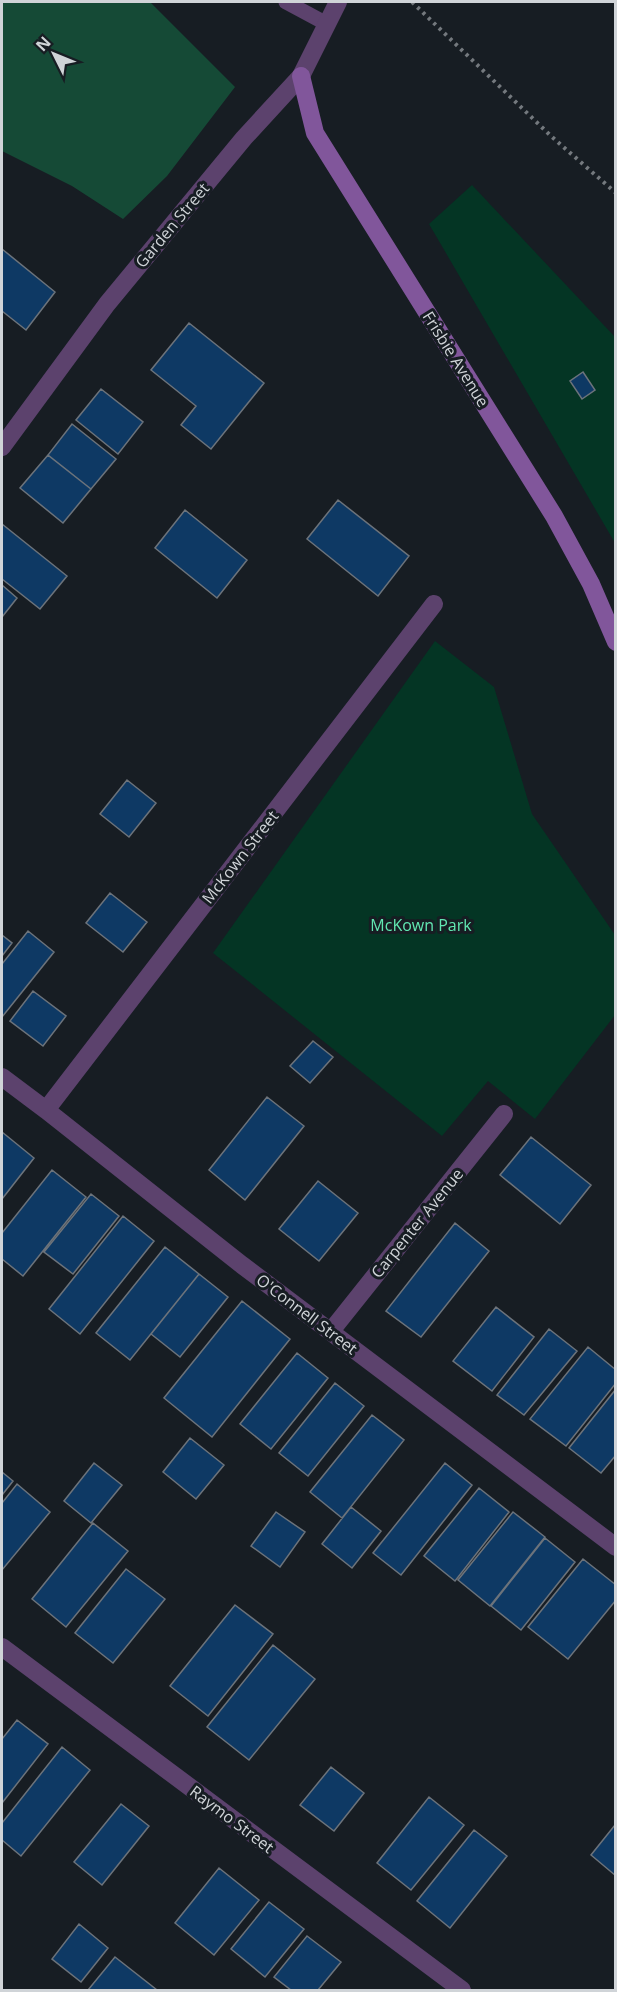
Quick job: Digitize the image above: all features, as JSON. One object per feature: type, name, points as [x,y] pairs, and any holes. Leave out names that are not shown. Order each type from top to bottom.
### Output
[{"type":"street","name":"Garden Street","points":[[2,447],[107,304],[244,138],[301,76],[338,2]]},
{"type":"street","name":"Frisbie Avenue","points":[[301,76],[315,133],[554,516],[591,584],[615,642]]},
{"type":"street","name":"McKown Street","points":[[46,1110],[434,604]]},
{"type":"street","name":"O'Connell Street","points":[[2,1077],[232,1257],[615,1547]]},
{"type":"street","name":"Carpenter Avenue","points":[[331,1331],[504,1114]]},
{"type":"street","name":"Raymo Street","points":[[2,1647],[462,1990]]},
{"type":"lane","points":[[286,2],[327,24]]},
{"type":"path","points":[[412,2],[552,137],[615,193]]},
{"type":"green space","points":[[2,2],[150,2],[235,87],[167,176],[123,219],[72,186],[2,151]]},
{"type":"green space","points":[[472,185],[615,337],[615,543],[429,224]]},
{"type":"green space","name":"McKown Park","points":[[435,641],[494,687],[532,814],[615,935],[615,1015],[535,1119],[488,1081],[442,1136],[213,953]]},
{"type":"building","points":[[2,249],[55,292],[26,330],[2,311]]},
{"type":"building","points":[[189,323],[264,383],[211,449],[181,425],[196,406],[151,370]]},
{"type":"building","points":[[583,372],[595,390],[582,399],[570,381]]},
{"type":"building","points":[[101,389],[143,422],[118,454],[76,420]]},
{"type":"building","points":[[72,424],[116,459],[91,489],[48,455]]},
{"type":"building","points":[[48,455],[91,489],[63,523],[20,488]]},
{"type":"building","points":[[338,500],[409,556],[378,596],[307,539]]},
{"type":"building","points":[[185,510],[247,560],[217,598],[155,548]]},
{"type":"building","points":[[2,524],[67,576],[40,609],[2,579]]},
{"type":"building","points":[[2,585],[17,598],[2,617]]},
{"type":"building","points":[[127,780],[156,803],[129,837],[100,814]]},
{"type":"building","points":[[110,893],[147,922],[123,952],[86,923]]},
{"type":"building","points":[[28,931],[54,952],[2,1017],[2,964]]},
{"type":"building","points":[[2,935],[12,943],[2,956]]},
{"type":"building","points":[[33,991],[66,1016],[43,1046],[10,1021]]},
{"type":"building","points":[[313,1041],[333,1057],[310,1083],[290,1066]]},
{"type":"building","points":[[267,1097],[304,1126],[245,1200],[209,1170]]},
{"type":"building","points":[[2,1132],[34,1158],[2,1199]]},
{"type":"building","points":[[531,1137],[591,1185],[560,1224],[500,1175]]},
{"type":"building","points":[[52,1170],[86,1197],[23,1276],[2,1259],[2,1233]]},
{"type":"building","points":[[318,1181],[358,1213],[319,1261],[279,1229]]},
{"type":"building","points":[[91,1194],[119,1216],[73,1274],[44,1252]]},
{"type":"building","points":[[123,1216],[154,1241],[80,1334],[49,1309]]},
{"type":"building","points":[[455,1223],[489,1251],[421,1337],[386,1311]]},
{"type":"building","points":[[165,1247],[199,1274],[130,1360],[96,1333]]},
{"type":"building","points":[[199,1274],[228,1297],[180,1357],[151,1334]]},
{"type":"building","points":[[242,1301],[290,1339],[212,1437],[164,1398]]},
{"type":"building","points":[[496,1307],[534,1337],[492,1391],[453,1361]]},
{"type":"building","points":[[549,1329],[577,1351],[524,1415],[497,1395]]},
{"type":"building","points":[[588,1347],[616,1370],[616,1383],[566,1446],[530,1419]]},
{"type":"building","points":[[297,1353],[328,1378],[271,1449],[240,1424]]},
{"type":"building","points":[[335,1383],[364,1406],[308,1476],[279,1453]]},
{"type":"building","points":[[616,1389],[616,1455],[601,1473],[569,1448]]},
{"type":"building","points":[[372,1415],[404,1440],[342,1518],[310,1492]]},
{"type":"building","points":[[190,1438],[224,1465],[196,1499],[163,1472]]},
{"type":"building","points":[[94,1463],[122,1485],[91,1523],[64,1501]]},
{"type":"building","points":[[445,1463],[472,1485],[401,1575],[373,1553]]},
{"type":"building","points":[[2,1472],[13,1481],[2,1495]]},
{"type":"building","points":[[17,1484],[50,1512],[2,1570],[2,1503]]},
{"type":"building","points":[[479,1488],[509,1512],[455,1581],[424,1556]]},
{"type":"building","points":[[351,1507],[381,1531],[352,1568],[322,1544]]},
{"type":"building","points":[[276,1512],[305,1532],[280,1567],[251,1546]]},
{"type":"building","points":[[513,1512],[545,1537],[490,1606],[458,1580]]},
{"type":"building","points":[[93,1523],[128,1551],[66,1627],[32,1599]]},
{"type":"building","points":[[545,1538],[575,1562],[521,1630],[491,1606]]},
{"type":"building","points":[[583,1559],[616,1585],[616,1600],[568,1659],[528,1627]]},
{"type":"building","points":[[126,1569],[165,1599],[113,1663],[75,1633]]},
{"type":"building","points":[[235,1605],[273,1634],[208,1716],[170,1686]]},
{"type":"building","points":[[273,1645],[315,1679],[249,1760],[207,1727]]},
{"type":"building","points":[[17,1720],[48,1744],[2,1803],[2,1739]]},
{"type":"building","points":[[62,1747],[90,1770],[21,1856],[2,1840],[2,1823]]},
{"type":"building","points":[[331,1767],[364,1793],[334,1831],[300,1805]]},
{"type":"building","points":[[429,1797],[464,1825],[411,1890],[377,1863]]},
{"type":"building","points":[[121,1804],[149,1826],[102,1885],[74,1862]]},
{"type":"building","points":[[616,1825],[616,1876],[591,1855]]},
{"type":"building","points":[[474,1830],[507,1856],[450,1928],[417,1901]]},
{"type":"building","points":[[219,1868],[259,1900],[214,1955],[175,1923]]},
{"type":"building","points":[[269,1902],[304,1929],[265,1977],[231,1949]]},
{"type":"building","points":[[79,1924],[108,1948],[81,1982],[52,1959]]},
{"type":"building","points":[[307,1936],[341,1962],[318,1990],[291,1990],[274,1977]]},
{"type":"building","points":[[115,1957],[157,1990],[88,1990]]}]
